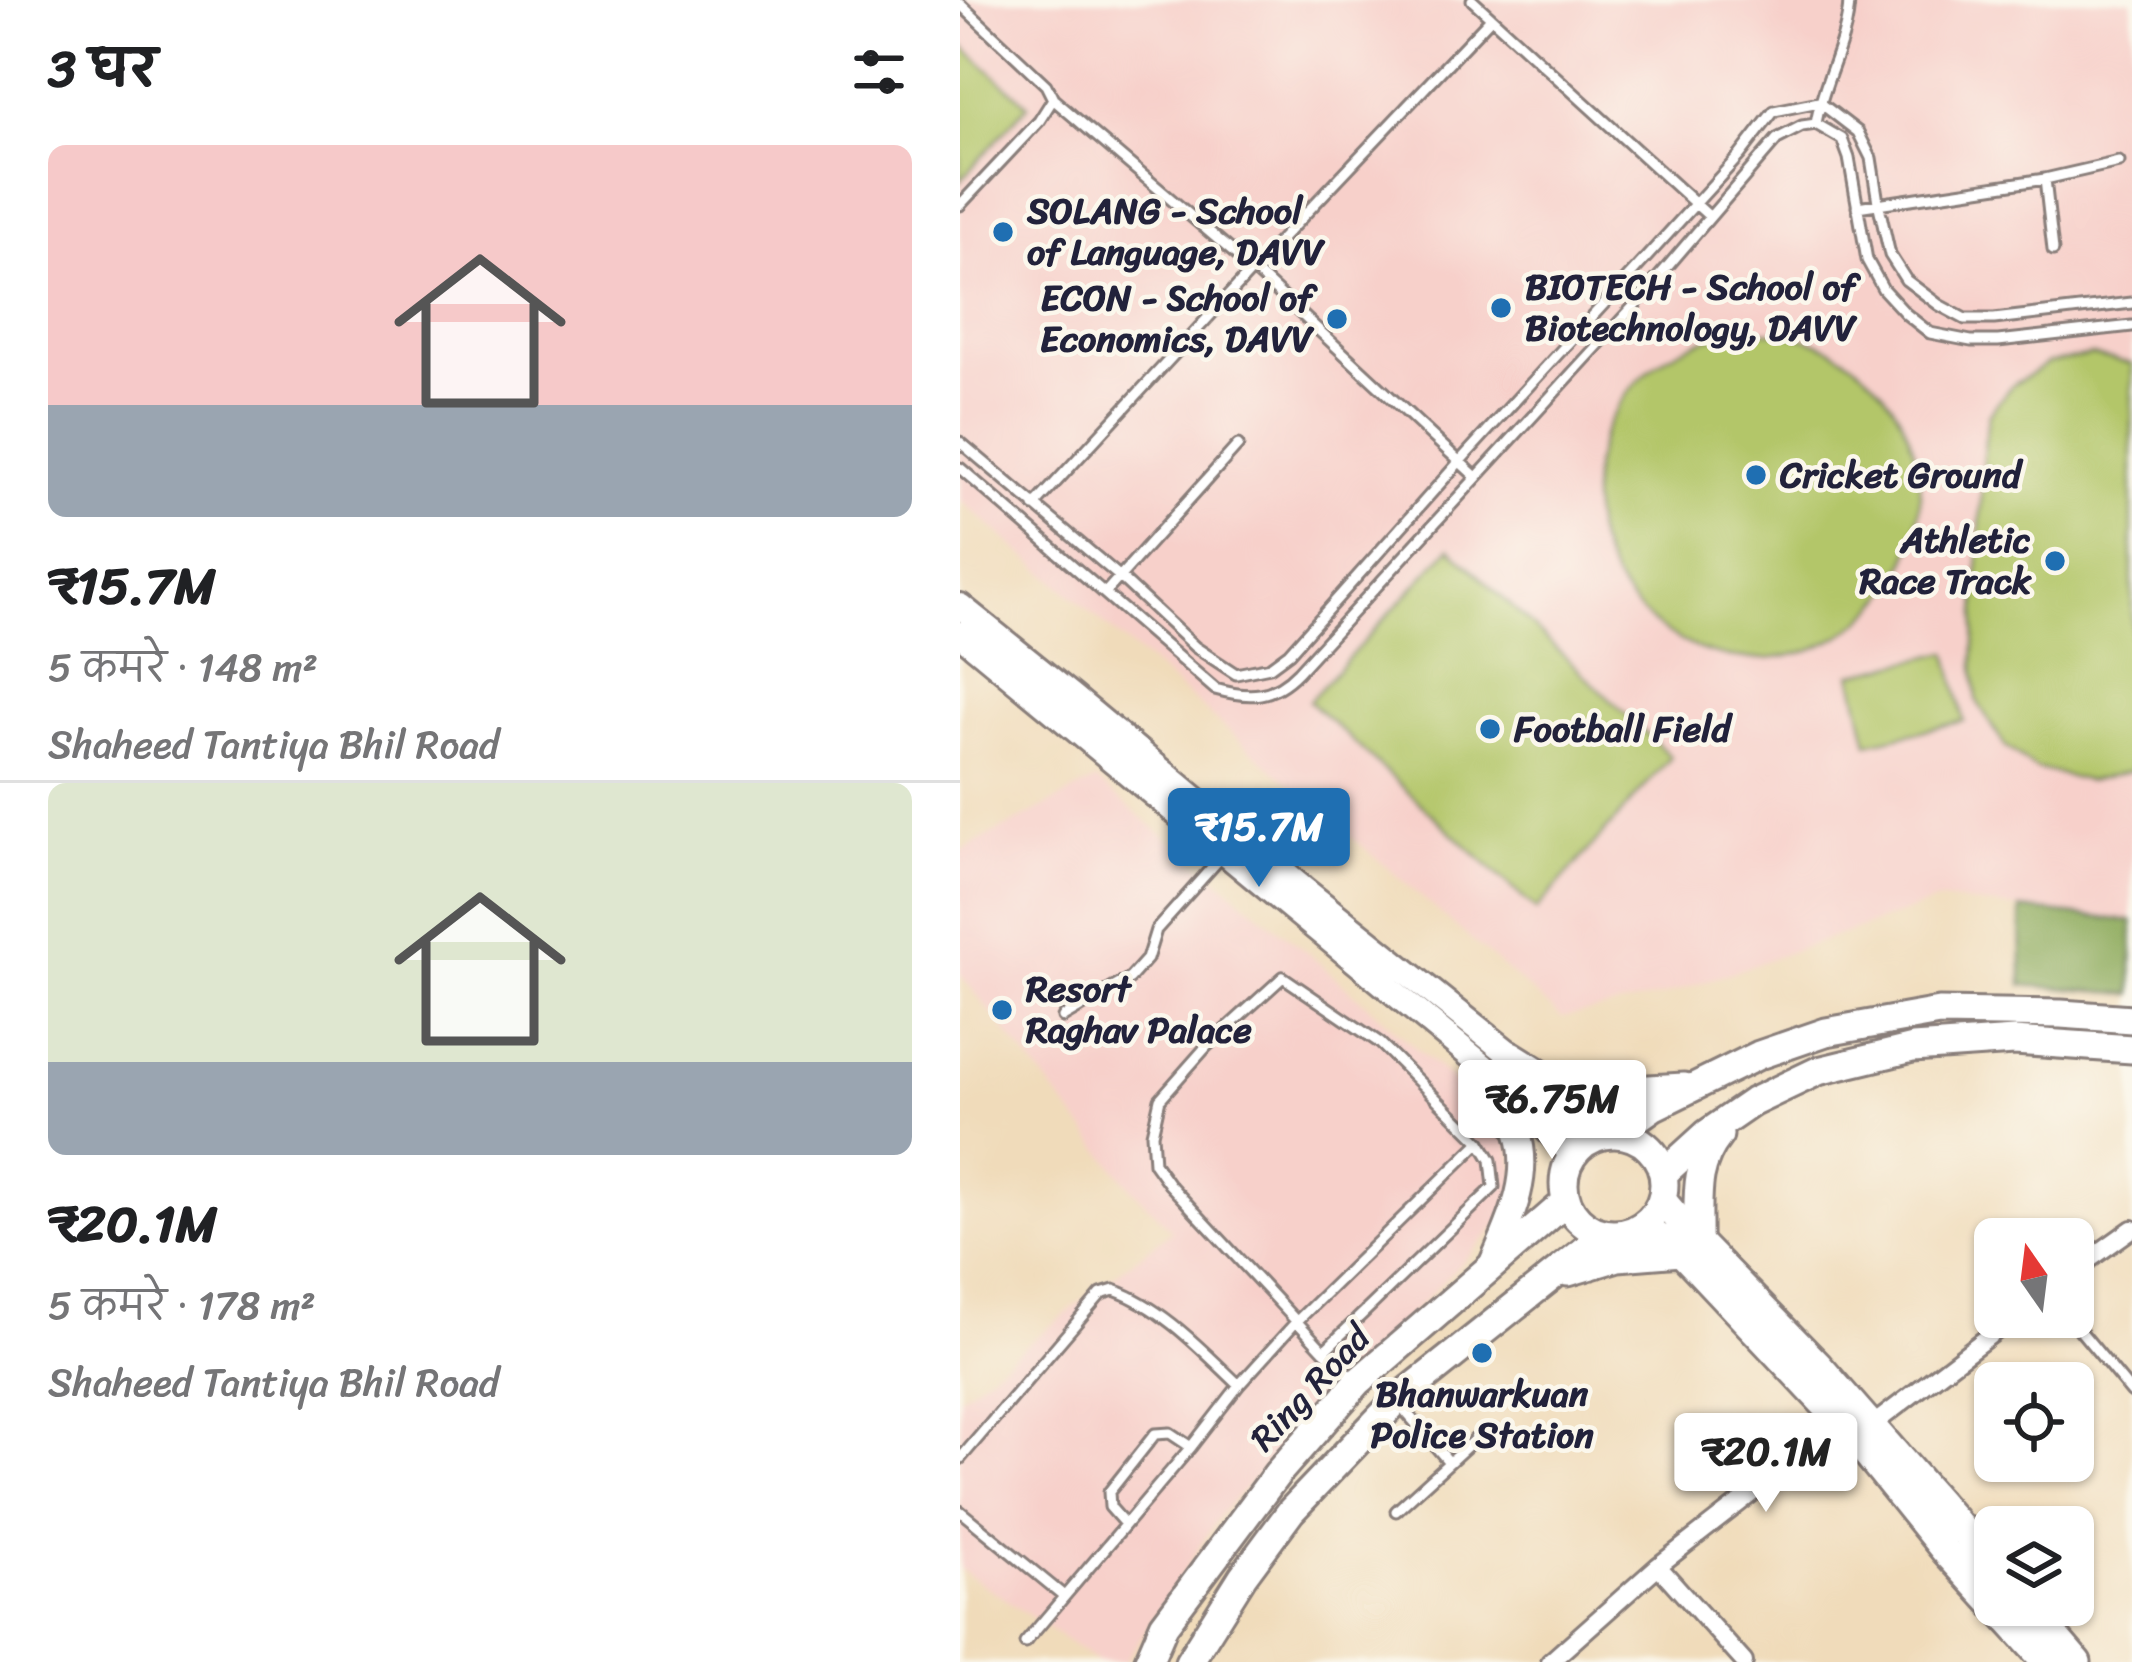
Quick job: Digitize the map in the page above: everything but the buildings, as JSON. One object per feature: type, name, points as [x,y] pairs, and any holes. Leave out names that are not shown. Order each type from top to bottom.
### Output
[{"type":"main road","points":[[960,606],[1483,1066],[1592,1143],[1637,1139],[1646,1145],[1660,1162],[1663,1187],[1689,1247],[1842,1423],[1945,1551],[2046,1662]]},
{"type":"main road","points":[[960,634],[1511,1055],[1559,1084],[1614,1091],[1697,1086]]},
{"type":"main road","points":[[2132,1019],[1939,1012],[1826,1032],[1759,1055],[1592,1143],[1564,1178],[1567,1201],[1581,1222],[1605,1234],[1624,1234],[1642,1226],[1656,1212],[1663,1187],[1708,1133],[1753,1102],[1818,1071],[1913,1048],[2014,1041],[2132,1049]]},
{"type":"main road","points":[[1689,1247],[1700,1172],[1707,1150],[1720,1134],[1794,1090],[1913,1048]]},
{"type":"main road","points":[[1511,1055],[1592,1143]]},
{"type":"main road","points":[[1483,1066],[1518,1133],[1523,1170],[1514,1213],[1492,1263]]},
{"type":"main road","name":"Ring Road","points":[[1148,1662],[1164,1625],[1277,1474],[1358,1382],[1567,1201]]},
{"type":"main road","points":[[1642,1226],[1689,1247],[1818,1365],[1974,1543]]},
{"type":"main road","name":"Ring Road","points":[[1198,1657],[1243,1576],[1291,1510],[1396,1401],[1605,1234]]},
{"type":"main road","points":[[1547,1279],[1618,1257],[1689,1247]]},
{"type":"main road","points":[[2046,1626],[2077,1662]]},
{"type":"street","points":[[2094,1256],[2132,1229]]},
{"type":"street","points":[[1871,1426],[1986,1338]]},
{"type":"street","points":[[1550,1662],[1658,1566],[1842,1423]]},
{"type":"street","points":[[1658,1566],[1744,1662]]},
{"type":"lane","points":[[1472,0],[1709,217]]},
{"type":"lane","points":[[1816,124],[1819,102],[1848,20],[1849,0]]},
{"type":"lane","points":[[960,4],[1046,85],[1053,100],[1253,269],[1475,476]]},
{"type":"lane","points":[[1034,506],[1491,18]]},
{"type":"lane","points":[[960,205],[1053,100]]},
{"type":"lane","points":[[1819,102],[1858,132],[1871,158],[1890,255],[1906,280],[1939,304],[1965,319],[2132,304]]},
{"type":"lane","points":[[960,442],[1196,647],[1236,674],[1270,668],[1289,653],[1774,112],[1819,102]]},
{"type":"lane","points":[[960,467],[1216,689],[1234,694],[1280,690],[1632,308],[1777,139],[1802,126],[1816,124],[1842,139],[1867,260],[1882,290],[1930,332],[1998,341],[2132,326]]},
{"type":"lane","points":[[1857,206],[2044,179],[2119,162]]},
{"type":"lane","points":[[2044,179],[2053,250]]},
{"type":"lane","points":[[1105,593],[1238,445]]},
{"type":"lane","points":[[1063,1017],[1130,978],[1147,959],[1156,930],[1231,843]]},
{"type":"lane","points":[[1324,1351],[1494,1186],[1491,1160],[1480,1142],[1380,1043],[1283,977],[1207,1047],[1160,1099],[1152,1134],[1154,1163],[1324,1351],[1358,1382]]},
{"type":"lane","points":[[1025,1642],[1239,1384],[1480,1142]]},
{"type":"lane","points":[[960,1459],[1101,1294],[1114,1289],[1134,1297],[1193,1341],[1239,1384]]},
{"type":"lane","points":[[2086,1338],[2132,1393]]},
{"type":"lane","points":[[1396,1401],[1449,1462]]},
{"type":"lane","points":[[1125,1524],[1110,1507],[1109,1492],[1155,1434],[1170,1433],[1191,1447]]},
{"type":"lane","points":[[1396,1511],[1475,1439]]},
{"type":"lane","points":[[960,1511],[1064,1596]]},
{"type":"shaded area","points":[[960,0],[2132,0],[2132,921],[1941,900],[1663,996],[1562,1018],[960,500]]},
{"type":"shaded area","points":[[1096,780],[1308,953],[1506,1127],[1522,1202],[1319,1407],[1221,1514],[1125,1662],[1098,1662],[960,1569],[960,1397],[1172,1230],[1132,1189],[960,974],[960,851]]},
{"type":"green space","points":[[960,44],[1028,105],[960,181]]},
{"type":"green space","name":"Cricket Ground","points":[[1756,331],[1819,343],[1872,379],[1908,432],[1920,495],[1908,558],[1872,611],[1819,647],[1756,659],[1693,647],[1640,611],[1604,558],[1592,495],[1604,432],[1640,379],[1693,343]]},
{"type":"green space","name":"Athletic Race Track","points":[[2092,355],[2132,364],[2132,771],[2088,781],[2034,768],[2005,746],[1977,701],[1974,665],[1988,415],[2010,387],[2048,363]]},
{"type":"green space","name":"Football Field","points":[[1450,548],[1671,757],[1536,910],[1309,701]]},
{"type":"green space","points":[[1948,652],[1964,721],[1868,743],[1852,674]]},
{"type":"green space","points":[[2021,909],[2132,921],[2132,994],[2022,985]]},
{"type":"place","name":"SOLANG - School of Language, DAVV","points":[[1003,232]]},
{"type":"place","name":"BIOTECH - School of Biotechnology, DAVV","points":[[1501,308]]},
{"type":"place","name":"ECON - School of Economics, DAVV","points":[[1337,319]]},
{"type":"place","name":"Cricket Ground","points":[[1756,475]]},
{"type":"place","name":"Athletic Race Track","points":[[2055,561]]},
{"type":"place","name":"Football Field","points":[[1490,729]]},
{"type":"place","name":"Resort Raghav Palace","points":[[1002,1010]]},
{"type":"place","name":"Bhanwarkuan Police Station","points":[[1482,1353]]}]
